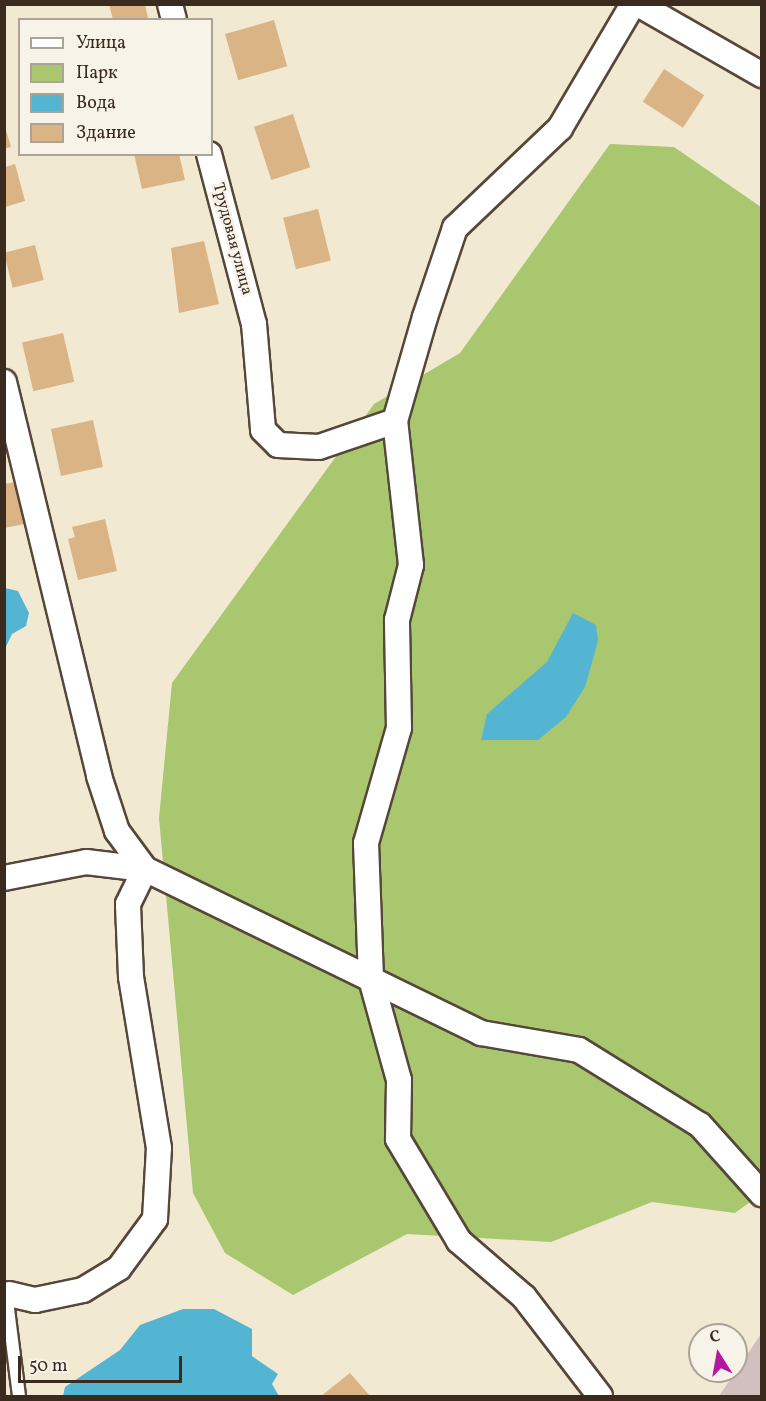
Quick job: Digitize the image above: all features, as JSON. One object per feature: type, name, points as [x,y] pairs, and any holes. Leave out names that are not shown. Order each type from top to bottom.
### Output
[{"type":"street","points":[[600,1396],[524,1297],[459,1240],[398,1139],[399,1080],[371,979],[366,843],[399,728],[397,620],[411,565],[395,421],[455,228],[560,128],[633,4]]},
{"type":"street","points":[[638,4],[762,75]]},
{"type":"street","name":"Трудовая улица","points":[[210,156],[254,324],[262,430],[278,445],[319,447],[395,421]]},
{"type":"street","points":[[4,382],[99,776],[117,831],[145,869]]},
{"type":"street","points":[[4,878],[86,862],[145,869],[481,1034],[579,1050],[700,1125],[762,1194]]},
{"type":"street","points":[[7,1294],[35,1300],[83,1290],[119,1268],[155,1219],[159,1148],[131,977],[128,904],[145,869]]},
{"type":"lane","points":[[7,1294],[19,1396]]},
{"type":"shaded area","points":[[761,1334],[761,1396],[719,1396],[728,1383],[748,1383],[748,1353]]},
{"type":"green space","points":[[610,144],[674,147],[761,207],[761,1194],[735,1213],[652,1202],[551,1242],[407,1234],[293,1295],[225,1253],[193,1193],[159,818],[172,683],[374,404],[460,353]]},
{"type":"water","points":[[5,588],[18,591],[29,613],[26,626],[12,634],[5,649]]},
{"type":"water","points":[[573,613],[596,625],[598,641],[585,687],[566,717],[538,740],[481,740],[487,714],[547,662]]},
{"type":"water","points":[[183,1309],[214,1309],[252,1329],[252,1356],[278,1374],[272,1384],[279,1396],[63,1396],[65,1387],[120,1350],[140,1325]]},
{"type":"building","points":[[109,4],[145,4],[148,18],[112,18]]},
{"type":"building","points":[[274,20],[287,66],[238,80],[225,34]]},
{"type":"building","points":[[664,69],[704,95],[683,128],[643,102]]},
{"type":"building","points":[[293,114],[310,167],[271,180],[254,127]]},
{"type":"building","points":[[4,123],[11,147],[4,149]]},
{"type":"building","points":[[134,156],[179,156],[185,180],[142,189]]},
{"type":"building","points":[[15,164],[25,201],[5,207],[5,167]]},
{"type":"building","points":[[318,209],[331,260],[296,269],[283,218]]},
{"type":"building","points":[[204,241],[219,304],[179,313],[171,248]]},
{"type":"building","points":[[35,245],[44,280],[13,288],[4,253]]},
{"type":"building","points":[[63,333],[74,382],[33,391],[22,342]]},
{"type":"building","points":[[93,420],[103,467],[61,476],[51,429]]},
{"type":"building","points":[[16,482],[25,524],[4,528],[4,484]]},
{"type":"building","points":[[105,519],[117,571],[78,580],[68,539],[75,537],[72,527]]},
{"type":"building","points":[[350,1373],[370,1396],[321,1396]]}]
